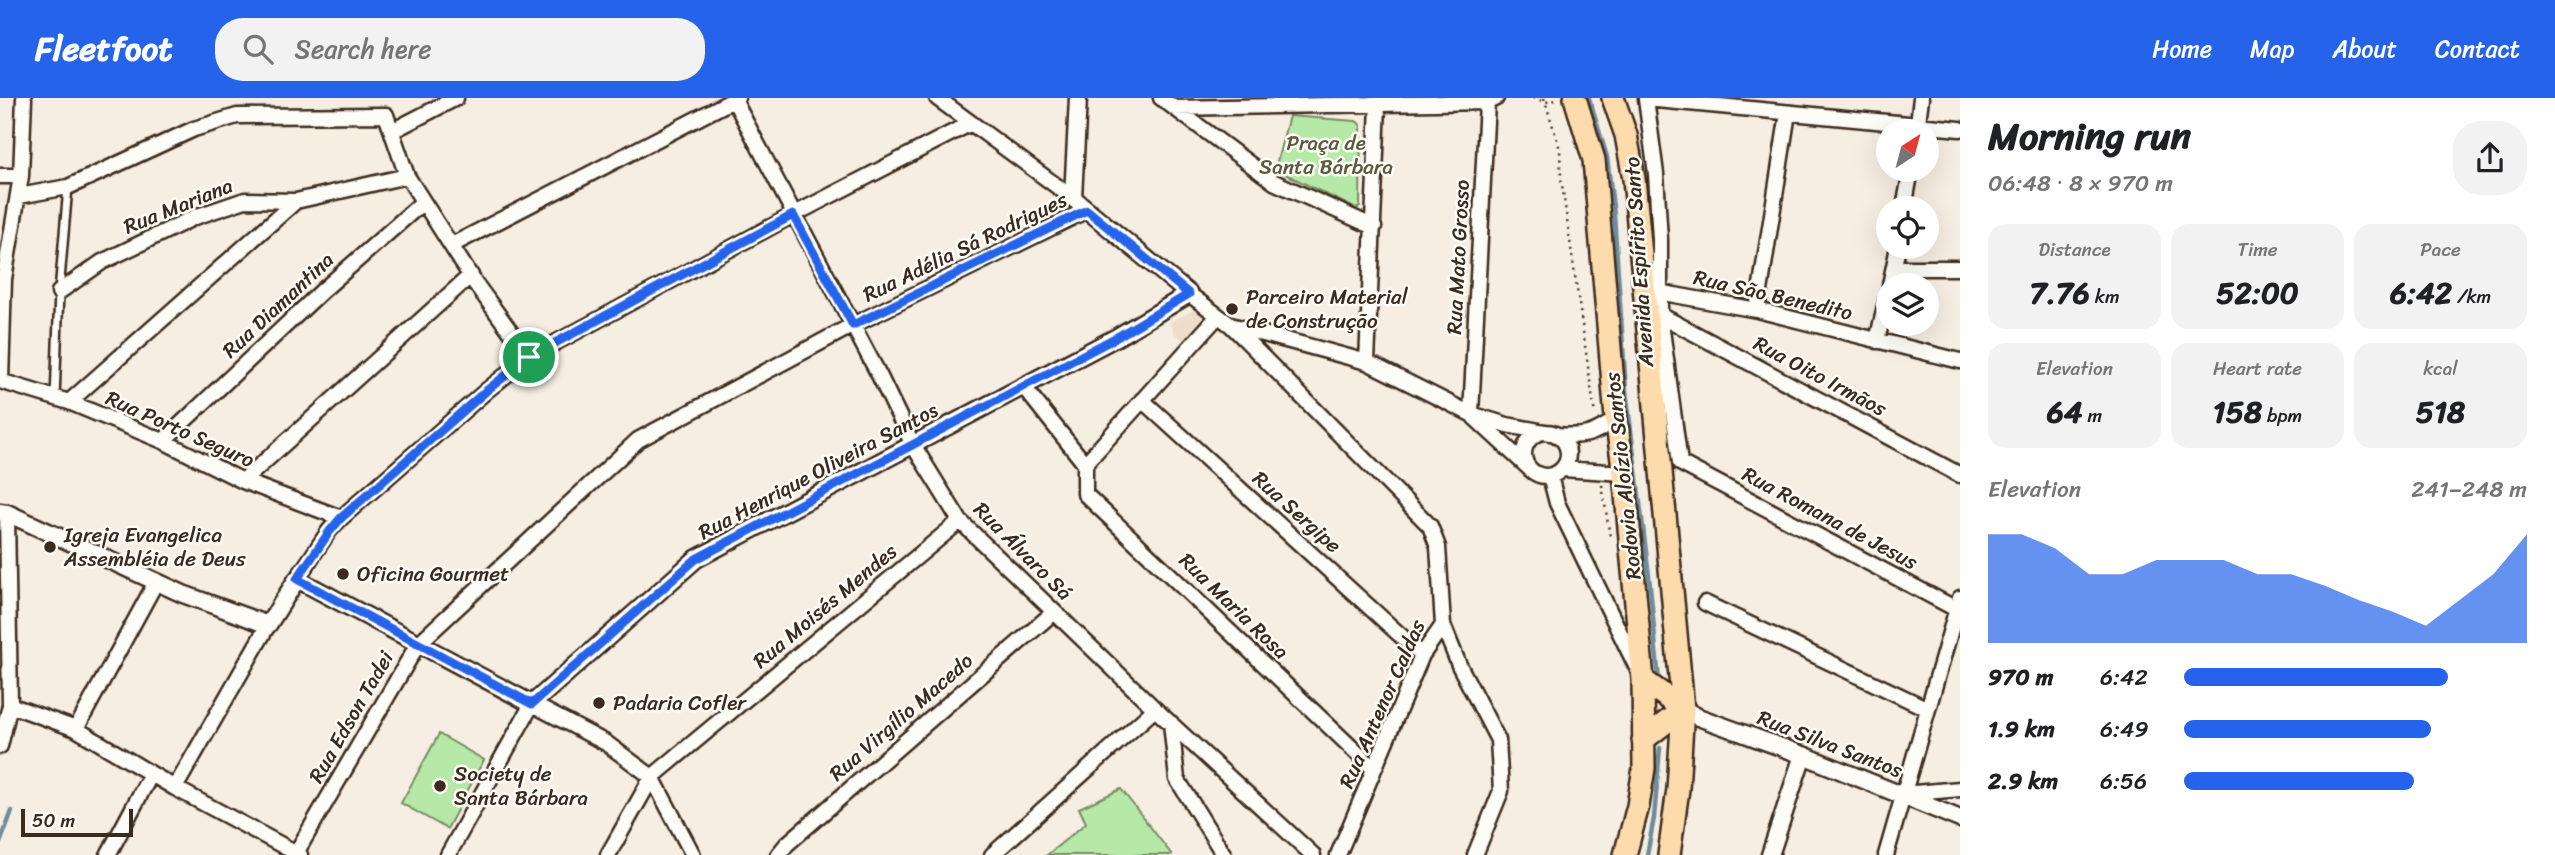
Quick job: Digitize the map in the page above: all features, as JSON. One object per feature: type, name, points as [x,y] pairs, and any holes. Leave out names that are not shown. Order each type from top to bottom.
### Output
[{"type":"main road","name":"Rodovia Aloízio Santos","points":[[1575,98],[1594,160],[1616,419],[1624,473],[1643,680],[1644,768],[1638,806],[1625,855]]},
{"type":"main road","name":"Rodovia Aloízio Santos","points":[[1613,98],[1626,135],[1634,178],[1683,709],[1678,789],[1669,855]]},
{"type":"main road","points":[[1643,680],[1683,709],[1643,740]]},
{"type":"street","points":[[0,381],[2,279],[19,196],[24,98]]},
{"type":"street","points":[[392,131],[456,98]]},
{"type":"street","points":[[937,98],[1073,198],[1232,326],[1367,362],[1471,414],[1553,434],[1582,437],[1597,432],[1616,419]]},
{"type":"street","points":[[1073,198],[1078,98]]},
{"type":"street","points":[[1161,98],[1274,182],[1374,227]]},
{"type":"street","points":[[1919,119],[1922,98]]},
{"type":"street","points":[[452,245],[735,99]]},
{"type":"street","name":"Rua Álvaro Sá","points":[[735,99],[913,445],[960,521],[1155,709],[1313,855]]},
{"type":"street","points":[[1646,99],[1876,124]]},
{"type":"street","name":"Avenida Espírito Santo","points":[[1646,99],[1656,174],[1660,240],[1660,315],[1680,463]]},
{"type":"street","points":[[1174,108],[1378,105],[1491,100]]},
{"type":"street","name":"Rua Mato Grosso","points":[[1471,414],[1491,100]]},
{"type":"street","points":[[1367,362],[1378,105]]},
{"type":"street","points":[[1757,310],[1788,113]]},
{"type":"street","points":[[19,196],[68,187],[194,129],[237,116],[386,115],[407,176],[471,275],[529,357]]},
{"type":"street","points":[[175,788],[268,625],[330,531],[341,518],[486,391],[529,357],[793,215],[970,124]]},
{"type":"street","points":[[1939,129],[1960,129]]},
{"type":"street","points":[[0,176],[21,177]]},
{"type":"street","name":"Rua Mariana","points":[[59,292],[102,262],[195,217],[245,200],[296,201],[407,176]]},
{"type":"street","points":[[62,401],[296,201]]},
{"type":"street","name":"Rua Diamantina","points":[[163,441],[322,291],[423,202]]},
{"type":"street","name":"Rua Adélia Sá Rodrigues","points":[[638,440],[853,325],[1087,210]]},
{"type":"street","points":[[1893,273],[1896,259]]},
{"type":"street","points":[[1894,268],[1960,268]]},
{"type":"street","points":[[243,481],[471,275]]},
{"type":"street","name":"Rua São Benedito","points":[[1658,292],[1757,310],[1960,361]]},
{"type":"street","name":"Rua Henrique Oliveira Santos","points":[[532,704],[696,559],[1117,337],[1189,294]]},
{"type":"street","name":"Rua Oito Irmãos","points":[[1660,315],[1960,475]]},
{"type":"street","points":[[1023,386],[1085,464],[1217,316]]},
{"type":"street","name":"Rua Antenor Caldas","points":[[1232,326],[1430,526],[1438,547],[1443,625],[1422,655],[1338,855]]},
{"type":"street","points":[[1877,341],[1878,336]]},
{"type":"street","name":"Rua Porto Seguro","points":[[0,381],[62,401],[163,441],[243,481],[341,518]]},
{"type":"street","name":"Rua Sergipe","points":[[1142,400],[1422,655]]},
{"type":"street","points":[[1471,414],[1531,469],[1543,476],[1557,472],[1624,473]]},
{"type":"street","points":[[1531,469],[1525,457],[1527,444],[1537,435],[1553,434],[1566,444],[1567,463],[1557,472],[1557,503],[1643,680]]},
{"type":"street","name":"Rua Edson Tadei","points":[[298,854],[418,644],[638,440]]},
{"type":"street","name":"Rua Romana de Jesus","points":[[1680,463],[1959,606]]},
{"type":"street","name":"Rua Maria Rosa","points":[[1085,464],[1085,494],[1374,769]]},
{"type":"street","points":[[0,746],[10,705],[4,513],[156,582],[268,625]]},
{"type":"street","name":"Rua Moisés Mendes","points":[[652,777],[960,521]]},
{"type":"street","points":[[297,579],[606,743],[652,777],[693,855]]},
{"type":"street","points":[[76,729],[156,582]]},
{"type":"street","points":[[1705,603],[1928,709]]},
{"type":"street","points":[[1886,855],[1959,606]]},
{"type":"street","name":"Rua Virgílio Macedo","points":[[785,851],[1054,612]]},
{"type":"street","points":[[1443,625],[1459,664],[1498,740],[1501,791],[1475,855]]},
{"type":"street","points":[[448,855],[532,704]]},
{"type":"street","points":[[10,705],[76,729],[273,848],[298,854]]},
{"type":"street","points":[[992,855],[1155,709]]},
{"type":"street","name":"Rua Silva Santos","points":[[1683,709],[1903,794],[1960,819]]},
{"type":"street","points":[[1171,723],[1177,779],[1224,855]]},
{"type":"street","points":[[1770,855],[1803,755]]},
{"type":"street","points":[[108,855],[151,774]]},
{"type":"street","points":[[608,855],[652,777]]},
{"type":"street","points":[[1903,794],[1960,789]]},
{"type":"street","points":[[1618,855],[1638,806]]},
{"type":"lane","points":[[62,401],[59,292],[68,187]]},
{"type":"path","points":[[1533,98],[1546,102],[1575,98]]},
{"type":"shaded area","name":"Parceiro Material de Construção","points":[[1198,308],[1206,316],[1185,342],[1173,332],[1173,327],[1168,323]]},
{"type":"green space","name":"Praça de Santa Bárbara","points":[[1289,116],[1356,121],[1361,125],[1360,207],[1356,209],[1275,169]]},
{"type":"green space","name":"Society de Santa Bárbara","points":[[439,734],[484,760],[447,829],[401,803]]},
{"type":"green space","points":[[1121,789],[1172,855],[1047,855],[1086,823],[1079,808]]},
{"type":"waterway","points":[[1589,98],[1607,157],[1614,215],[1626,390],[1659,681]]},
{"type":"waterway","points":[[1647,855],[1654,818],[1660,748]]},
{"type":"waterway","points":[[0,843],[12,811]]},
{"type":"place","name":"Parceiro Material de Construção","points":[[1232,309]]},
{"type":"place","name":"Igreja Evangelica Assembléia de Deus","points":[[50,547]]},
{"type":"place","name":"Oficina Gourmet","points":[[343,574]]},
{"type":"place","name":"Padaria Cofler","points":[[599,703]]},
{"type":"place","name":"Society de Santa Bárbara","points":[[440,786]]},
{"type":"route","points":[[1087,210],[1189,294],[1117,337],[696,559],[532,704],[297,579],[341,518],[486,391],[529,357],[793,215],[853,325],[1087,210]]}]
